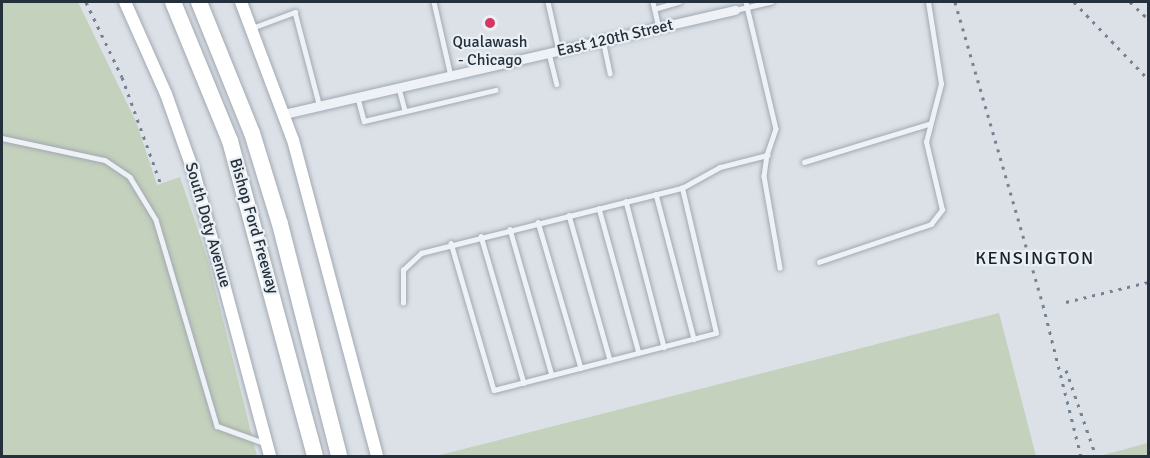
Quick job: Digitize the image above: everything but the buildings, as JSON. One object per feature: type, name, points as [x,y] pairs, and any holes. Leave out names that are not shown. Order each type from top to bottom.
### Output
[{"type":"highway","name":"Bishop Ford Freeway","points":[[173,2],[230,141],[315,456]]},
{"type":"highway","name":"Bishop Ford Freeway","points":[[199,2],[245,114],[276,213],[339,456]]},
{"type":"street","name":"South Doty Avenue","points":[[125,2],[166,94],[195,176],[268,450]]},
{"type":"street","points":[[241,2],[284,114],[377,456]]},
{"type":"street","name":"East 120th Street","points":[[284,114],[735,10]]},
{"type":"lane","points":[[434,2],[451,76]]},
{"type":"lane","points":[[548,2],[556,84]]},
{"type":"lane","points":[[653,2],[659,27]]},
{"type":"lane","points":[[654,9],[679,2]]},
{"type":"lane","points":[[735,10],[748,4],[771,2]]},
{"type":"lane","points":[[819,262],[931,224],[942,210],[926,142],[928,124],[938,108],[941,84],[928,2]]},
{"type":"lane","points":[[748,4],[776,129],[766,154],[764,176],[780,268]]},
{"type":"lane","points":[[252,28],[295,12],[320,107]]},
{"type":"lane","points":[[603,40],[610,73]]},
{"type":"lane","points":[[399,88],[405,111]]},
{"type":"lane","points":[[358,98],[364,121],[495,90]]},
{"type":"lane","points":[[804,162],[928,124]]},
{"type":"lane","points":[[2,138],[105,160],[130,177],[156,220],[217,426],[268,450]]},
{"type":"lane","points":[[403,303],[403,270],[421,253],[451,243],[682,188],[720,167],[766,154]]},
{"type":"lane","points":[[451,243],[494,390],[716,333],[682,188]]},
{"type":"lane","points":[[656,194],[694,339]]},
{"type":"lane","points":[[626,201],[664,346]]},
{"type":"lane","points":[[599,208],[639,353]]},
{"type":"lane","points":[[569,215],[610,360]]},
{"type":"lane","points":[[538,222],[581,368]]},
{"type":"lane","points":[[510,229],[552,375]]},
{"type":"lane","points":[[481,236],[524,382]]},
{"type":"green space","points":[[2,2],[78,2],[137,124],[157,185],[180,177],[208,260],[257,456],[2,456]]},
{"type":"green space","points":[[999,313],[1036,456],[436,456]]},
{"type":"green space","points":[[1148,443],[1148,456],[1103,455]]},
{"type":"railway","points":[[86,2],[122,77],[160,182]]},
{"type":"railway","points":[[955,2],[1043,305],[1081,456]]},
{"type":"railway","points":[[1074,2],[1148,79]]},
{"type":"railway","points":[[1130,2],[1148,19]]},
{"type":"railway","points":[[1066,302],[1148,282]]},
{"type":"railway","points":[[1066,370],[1096,456]]},
{"type":"place","name":"Qualawash - Chicago","points":[[490,23]]},
{"type":"district","name":"KENSINGTON","points":[[1035,258]]}]
